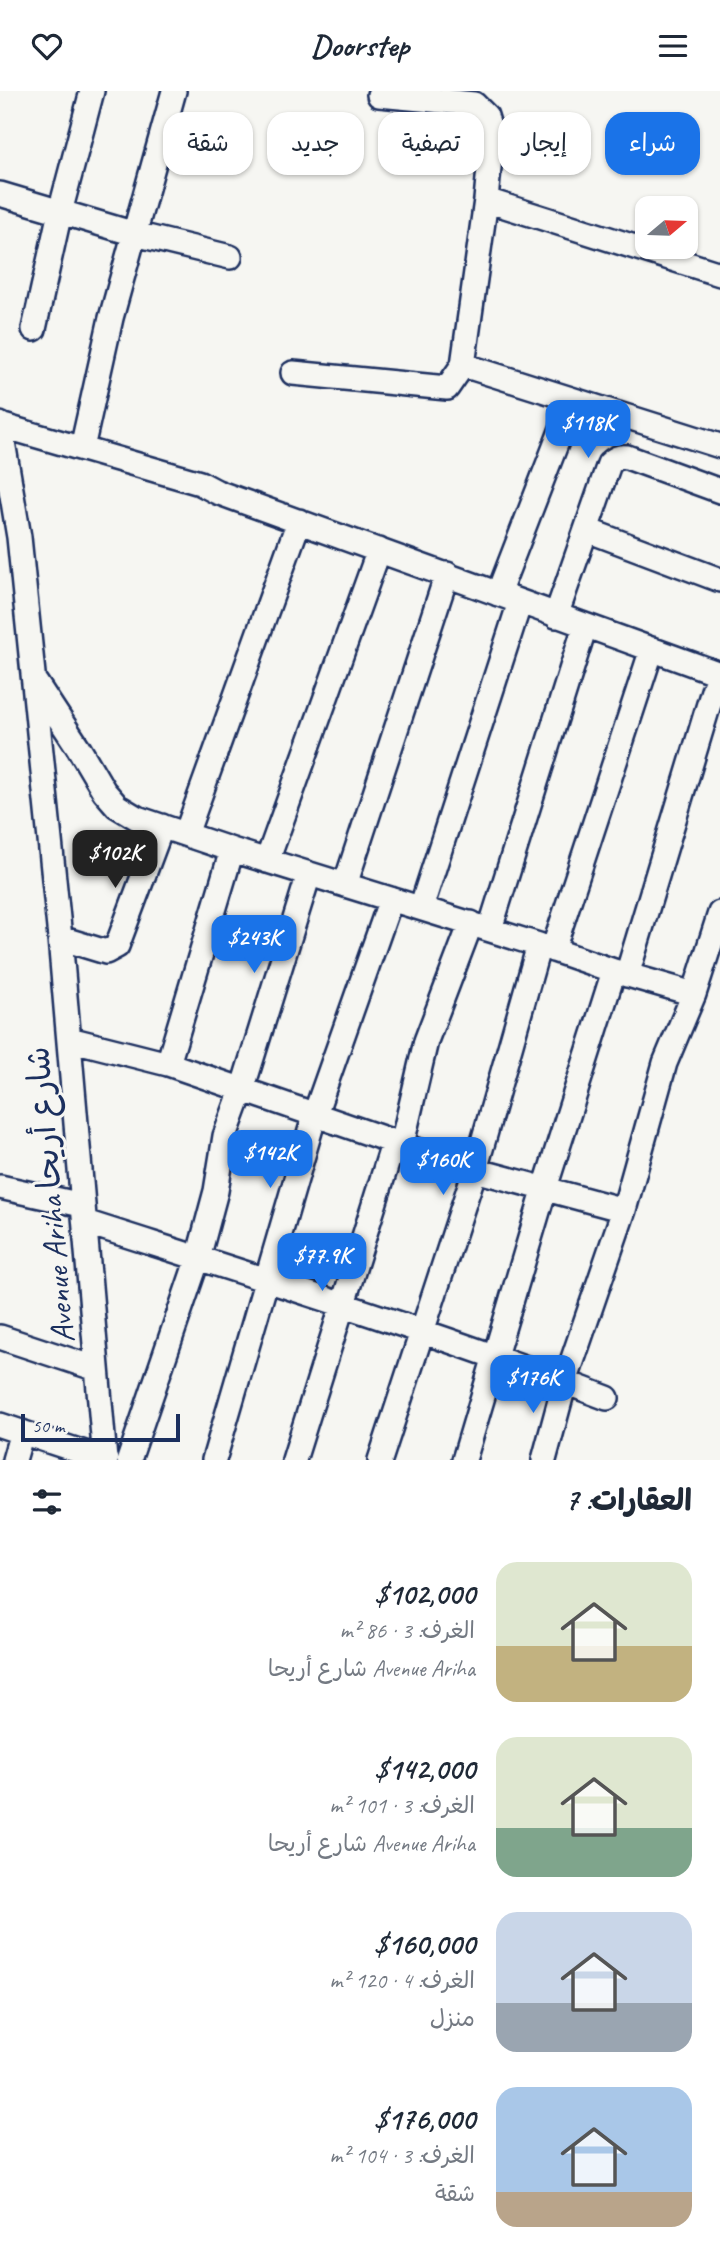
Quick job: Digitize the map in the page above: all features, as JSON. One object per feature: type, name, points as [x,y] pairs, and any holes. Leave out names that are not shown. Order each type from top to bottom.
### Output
[{"type":"street","points":[[34,329],[60,212],[92,91]]},
{"type":"street","points":[[82,448],[111,318],[135,234],[168,93]]},
{"type":"street","points":[[293,373],[447,387],[463,365],[492,136],[486,116],[474,104],[379,95]]},
{"type":"street","points":[[0,194],[135,234],[230,257]]},
{"type":"street","points":[[486,200],[720,274]]},
{"type":"street","points":[[463,365],[720,446]]},
{"type":"street","points":[[0,424],[200,483],[217,492],[719,674],[621,973],[545,1188],[464,1460]]},
{"type":"street","name":"Avenue Ariha شارع أريحا","points":[[0,424],[19,537],[34,680],[60,937],[105,1460]]},
{"type":"street","points":[[498,594],[563,426]]},
{"type":"street","points":[[556,616],[609,464],[614,459],[621,456],[720,491]]},
{"type":"street","points":[[186,834],[299,521]]},
{"type":"street","points":[[587,530],[720,580]]},
{"type":"street","points":[[267,860],[379,549]]},
{"type":"street","points":[[345,885],[447,574]]},
{"type":"street","points":[[421,908],[520,602]]},
{"type":"street","points":[[294,1460],[342,1303],[398,1142],[426,1041],[480,926],[585,626]]},
{"type":"street","points":[[380,1460],[546,947],[652,649]]},
{"type":"street","points":[[34,680],[104,791],[117,806],[137,818],[694,994]]},
{"type":"street","points":[[60,937],[106,952],[117,946],[162,826]]},
{"type":"street","points":[[168,1064],[232,850]]},
{"type":"street","points":[[129,1460],[198,1258],[216,1191],[225,1136],[242,1090],[309,874]]},
{"type":"street","points":[[214,1460],[316,1114],[391,899]]},
{"type":"street","points":[[544,1460],[565,1382],[624,1210],[665,1063],[694,994],[720,913]]},
{"type":"street","points":[[69,1039],[168,1064],[475,1170],[624,1210]]},
{"type":"street","points":[[0,1187],[83,1214],[198,1258],[342,1303],[496,1356],[607,1398]]},
{"type":"street","points":[[0,1337],[97,1369]]},
{"type":"street","points":[[14,1460],[11,1428],[105,1460]]}]
